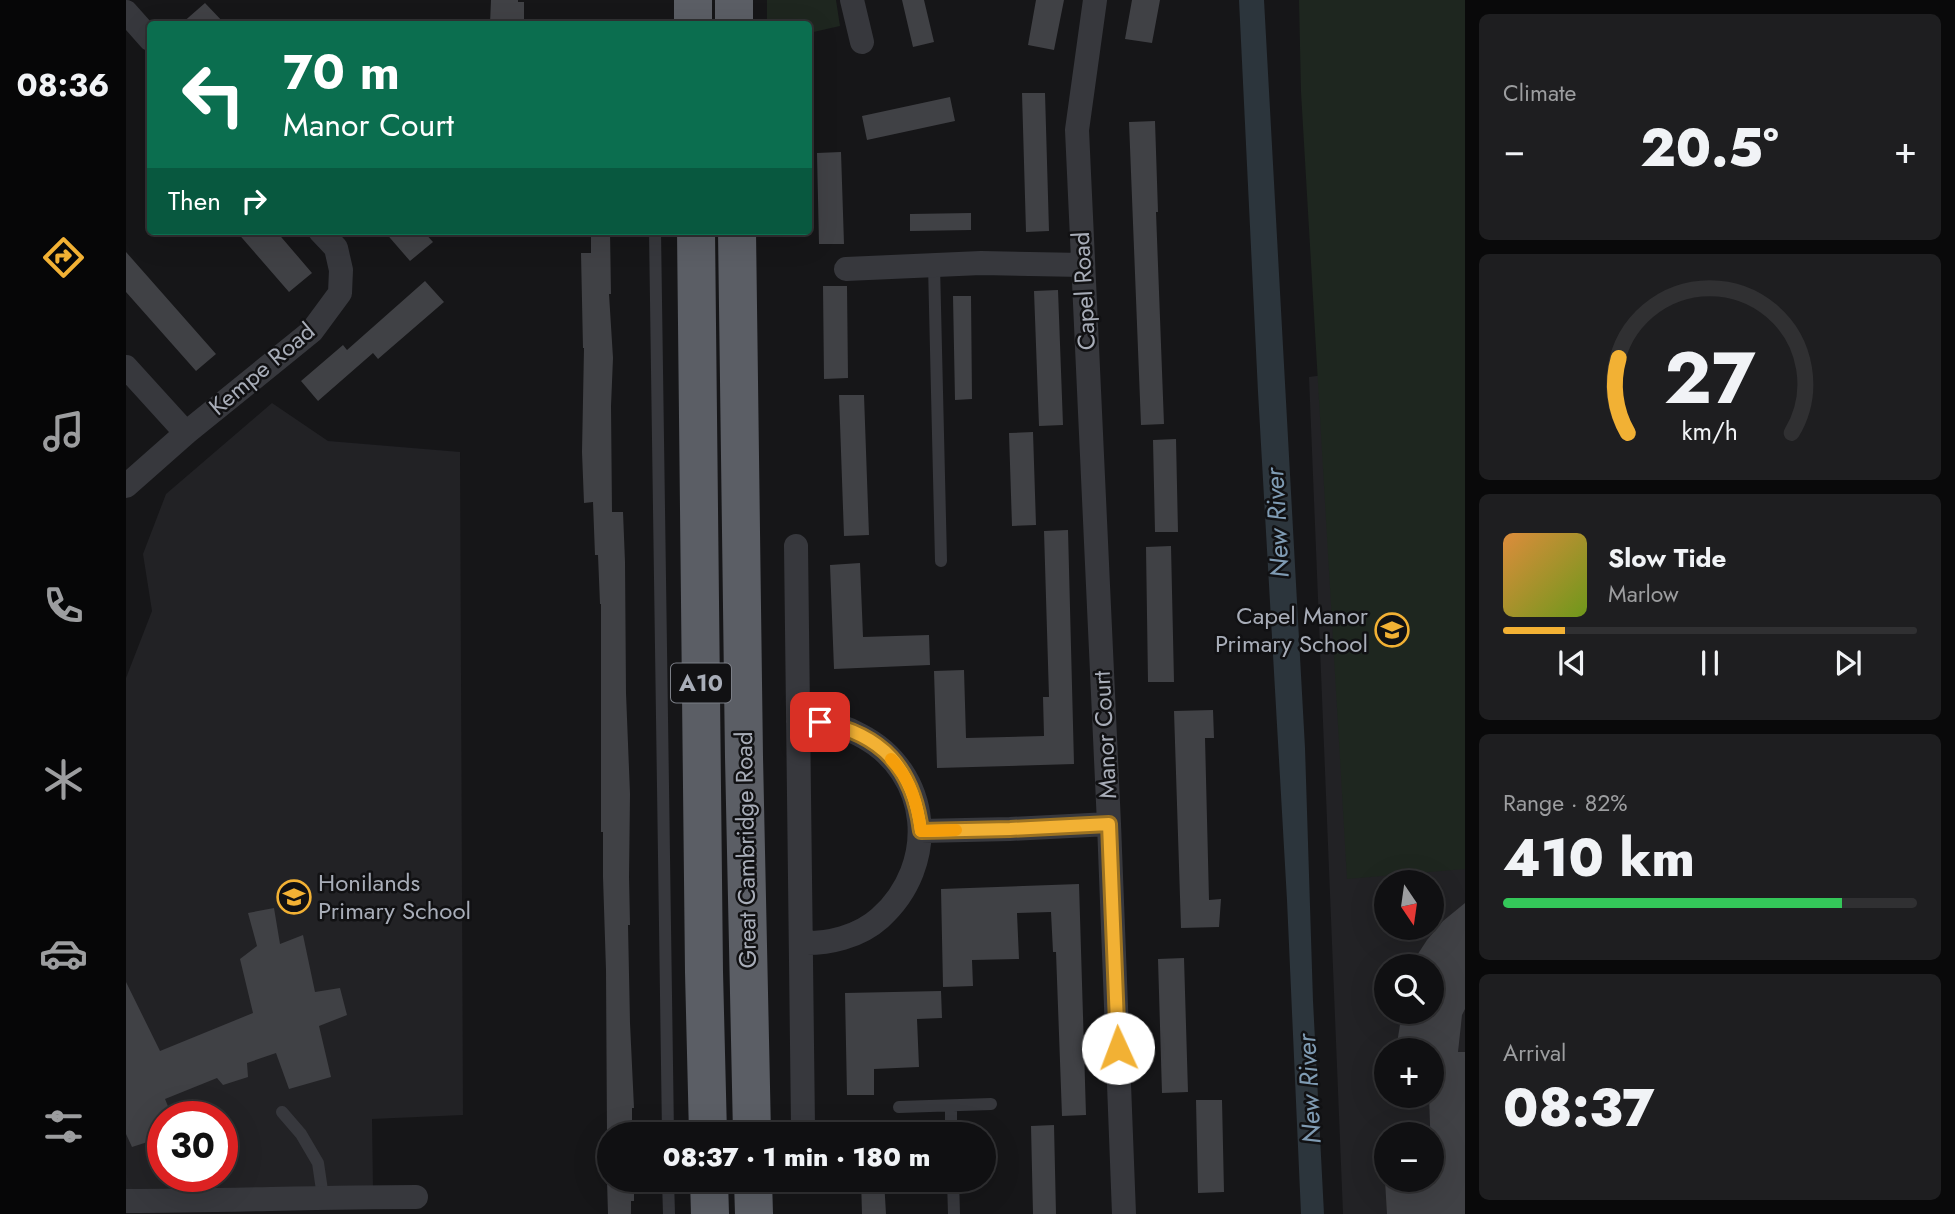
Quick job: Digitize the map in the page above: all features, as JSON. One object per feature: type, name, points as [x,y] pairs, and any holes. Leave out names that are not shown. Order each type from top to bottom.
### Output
[{"type":"highway","points":[[693,0],[693,21]]},
{"type":"highway","points":[[734,0],[734,21]]},
{"type":"highway","name":"Great Cambridge Road","points":[[696,235],[708,1122]]},
{"type":"highway","name":"Great Cambridge Road","points":[[737,235],[752,1122]]},
{"type":"highway","points":[[709,1192],[710,1214]]},
{"type":"highway","points":[[753,1192],[754,1214]]},
{"type":"street","points":[[852,0],[862,42]]},
{"type":"street","name":"Capel Road","points":[[1095,0],[1077,130],[1098,584]]},
{"type":"street","points":[[126,12],[147,36]]},
{"type":"street","name":"Kempe Road","points":[[126,486],[186,433],[312,331],[340,293],[341,270],[335,248],[324,235]]},
{"type":"street","points":[[846,269],[981,263],[1083,265]]},
{"type":"street","points":[[126,367],[186,433]]},
{"type":"street","points":[[796,545],[803,1122]]},
{"type":"street","name":"Manor Court","points":[[921,831],[1109,824],[1098,584]]},
{"type":"street","points":[[798,722],[843,726],[876,743],[901,770],[911,788],[918,808],[921,831],[915,869],[901,895],[879,920],[847,937],[820,944],[801,943]]},
{"type":"street","points":[[1109,824],[1124,1214]]},
{"type":"street","points":[[126,1201],[233,1207],[323,1197],[416,1197]]},
{"type":"lane","points":[[655,235],[668,1122]]},
{"type":"lane","points":[[934,265],[941,561]]},
{"type":"lane","points":[[899,1107],[991,1104]]},
{"type":"lane","points":[[951,1107],[951,1122]]},
{"type":"lane","points":[[282,1112],[301,1134],[318,1163],[323,1197]]},
{"type":"lane","points":[[668,1192],[669,1214]]},
{"type":"lane","points":[[953,1192],[954,1214]]},
{"type":"shaded area","points":[[767,0],[836,0],[840,26],[812,32],[812,21],[767,21]]},
{"type":"shaded area","points":[[1299,0],[1465,0],[1465,869],[1374,870],[1374,877],[1347,879],[1301,92]]},
{"type":"shaded area","name":"Capel Manor Primary School","points":[[1465,356],[1465,1214],[1343,1214],[1309,377]]},
{"type":"shaded area","name":"Honilands Primary School","points":[[272,403],[328,441],[460,452],[463,1115],[372,1119],[373,1189],[238,1192],[238,1101],[147,1101],[147,1192],[225,1192],[126,1194],[126,678],[152,611],[143,554],[166,494]]},
{"type":"water","name":"New River","points":[[1239,0],[1264,0],[1305,748],[1313,1001],[1324,1214],[1301,1214]]},
{"type":"building","points":[[491,0],[524,2],[524,21],[490,21]]},
{"type":"building","points":[[902,0],[924,0],[934,42],[913,47]]},
{"type":"building","points":[[1036,0],[1064,0],[1054,50],[1028,45]]},
{"type":"building","points":[[1132,0],[1160,0],[1152,43],[1125,39]]},
{"type":"building","points":[[205,3],[222,21],[184,21]]},
{"type":"building","points":[[1022,93],[1045,93],[1049,231],[1026,232]]},
{"type":"building","points":[[950,97],[955,121],[867,140],[862,116]]},
{"type":"building","points":[[1155,121],[1164,424],[1141,425],[1129,122]]},
{"type":"building","points":[[841,152],[844,244],[819,244],[817,153]]},
{"type":"building","points":[[971,213],[971,230],[910,231],[910,214]]},
{"type":"building","points":[[239,235],[279,235],[312,273],[289,292]]},
{"type":"building","points":[[387,235],[427,235],[433,242],[410,261]]},
{"type":"building","points":[[591,235],[610,235],[612,512],[623,512],[625,562],[630,794],[628,925],[634,1108],[632,1122],[607,1122],[606,970],[601,832],[601,604],[598,555],[595,555],[593,502],[584,503],[581,253],[591,253]]},
{"type":"building","points":[[126,252],[216,354],[196,371],[126,292]]},
{"type":"building","points":[[425,281],[444,302],[378,359],[373,353],[318,401],[301,381],[343,345],[347,350]]},
{"type":"building","points":[[823,286],[847,286],[848,378],[824,379]]},
{"type":"building","points":[[1058,290],[1063,425],[1039,426],[1034,291]]},
{"type":"building","points":[[953,296],[971,296],[972,399],[955,400]]},
{"type":"building","points":[[839,395],[864,395],[869,535],[844,536]]},
{"type":"building","points":[[1033,432],[1036,525],[1012,526],[1009,433]]},
{"type":"building","points":[[1176,439],[1178,532],[1155,532],[1153,440]]},
{"type":"building","points":[[1068,530],[1074,764],[937,768],[934,671],[964,670],[966,738],[1044,736],[1043,697],[1049,697],[1044,531]]},
{"type":"building","points":[[1171,546],[1174,682],[1148,682],[1146,547]]},
{"type":"building","points":[[860,563],[863,637],[929,635],[930,665],[834,669],[830,565]]},
{"type":"building","points":[[1213,710],[1214,738],[1205,738],[1209,900],[1221,899],[1219,927],[1181,928],[1174,711]]},
{"type":"building","points":[[1079,884],[1086,1115],[1062,1116],[1056,952],[1053,952],[1051,912],[1017,913],[1019,959],[972,960],[973,986],[943,987],[941,889]]},
{"type":"building","points":[[1465,903],[1465,1009],[1458,1052],[1465,1052],[1465,1214],[1387,1214],[1386,1192],[1444,1192],[1444,1122],[1430,1122],[1429,1108],[1444,1108],[1444,1038],[1398,1038],[1400,1024],[1444,1024],[1444,954],[1418,954],[1427,940],[1444,940],[1444,920]]},
{"type":"building","points":[[274,908],[280,944],[303,935],[315,992],[340,988],[347,1015],[319,1026],[331,1077],[289,1089],[276,1053],[247,1063],[248,1077],[223,1085],[217,1078],[165,1099],[166,1101],[147,1101],[147,1142],[132,1147],[126,1134],[126,982],[160,1051],[253,1013],[240,959],[257,946],[248,913]]},
{"type":"building","points":[[1184,958],[1188,1092],[1162,1093],[1158,959]]},
{"type":"building","points":[[941,991],[942,1018],[917,1019],[919,1067],[874,1069],[874,1095],[847,1095],[845,993]]},
{"type":"building","points":[[1196,1100],[1222,1100],[1224,1192],[1198,1193]]},
{"type":"building","points":[[1054,1125],[1056,1214],[1033,1214],[1031,1126]]},
{"type":"building","points":[[607,1192],[634,1192],[631,1214],[608,1214]]},
{"type":"building","points":[[861,1192],[885,1192],[886,1214],[862,1214]]},
{"type":"slow traffic","points":[[891,759],[911,788],[918,808],[921,831],[956,830]]},
{"type":"place","name":"Capel Manor Primary School","points":[[1392,630]]},
{"type":"place","name":"Honilands Primary School","points":[[294,897]]},
{"type":"route","points":[[820,722],[843,726],[876,743],[901,770],[911,788],[918,808],[921,831],[1109,824],[1118,1048]]}]
